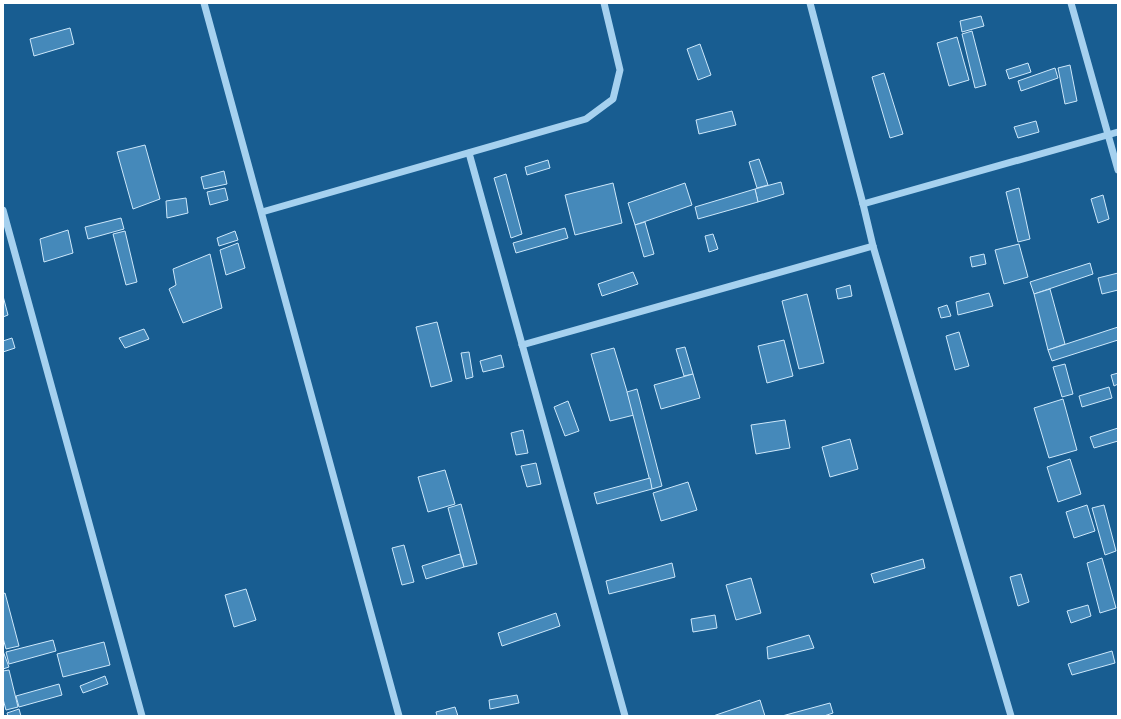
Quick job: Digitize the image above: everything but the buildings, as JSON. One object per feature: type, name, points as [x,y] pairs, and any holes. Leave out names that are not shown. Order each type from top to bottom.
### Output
[{"type":"street","points":[[204,3],[399,716]]},
{"type":"street","points":[[262,212],[586,119],[613,99],[620,70],[604,3]]},
{"type":"street","points":[[810,3],[873,246],[1011,716]]},
{"type":"street","points":[[1071,3],[1118,170]]},
{"type":"street","points":[[863,204],[1118,132]]},
{"type":"street","points":[[469,153],[625,716]]},
{"type":"street","points":[[3,210],[142,716]]},
{"type":"street","points":[[522,345],[873,246]]}]
